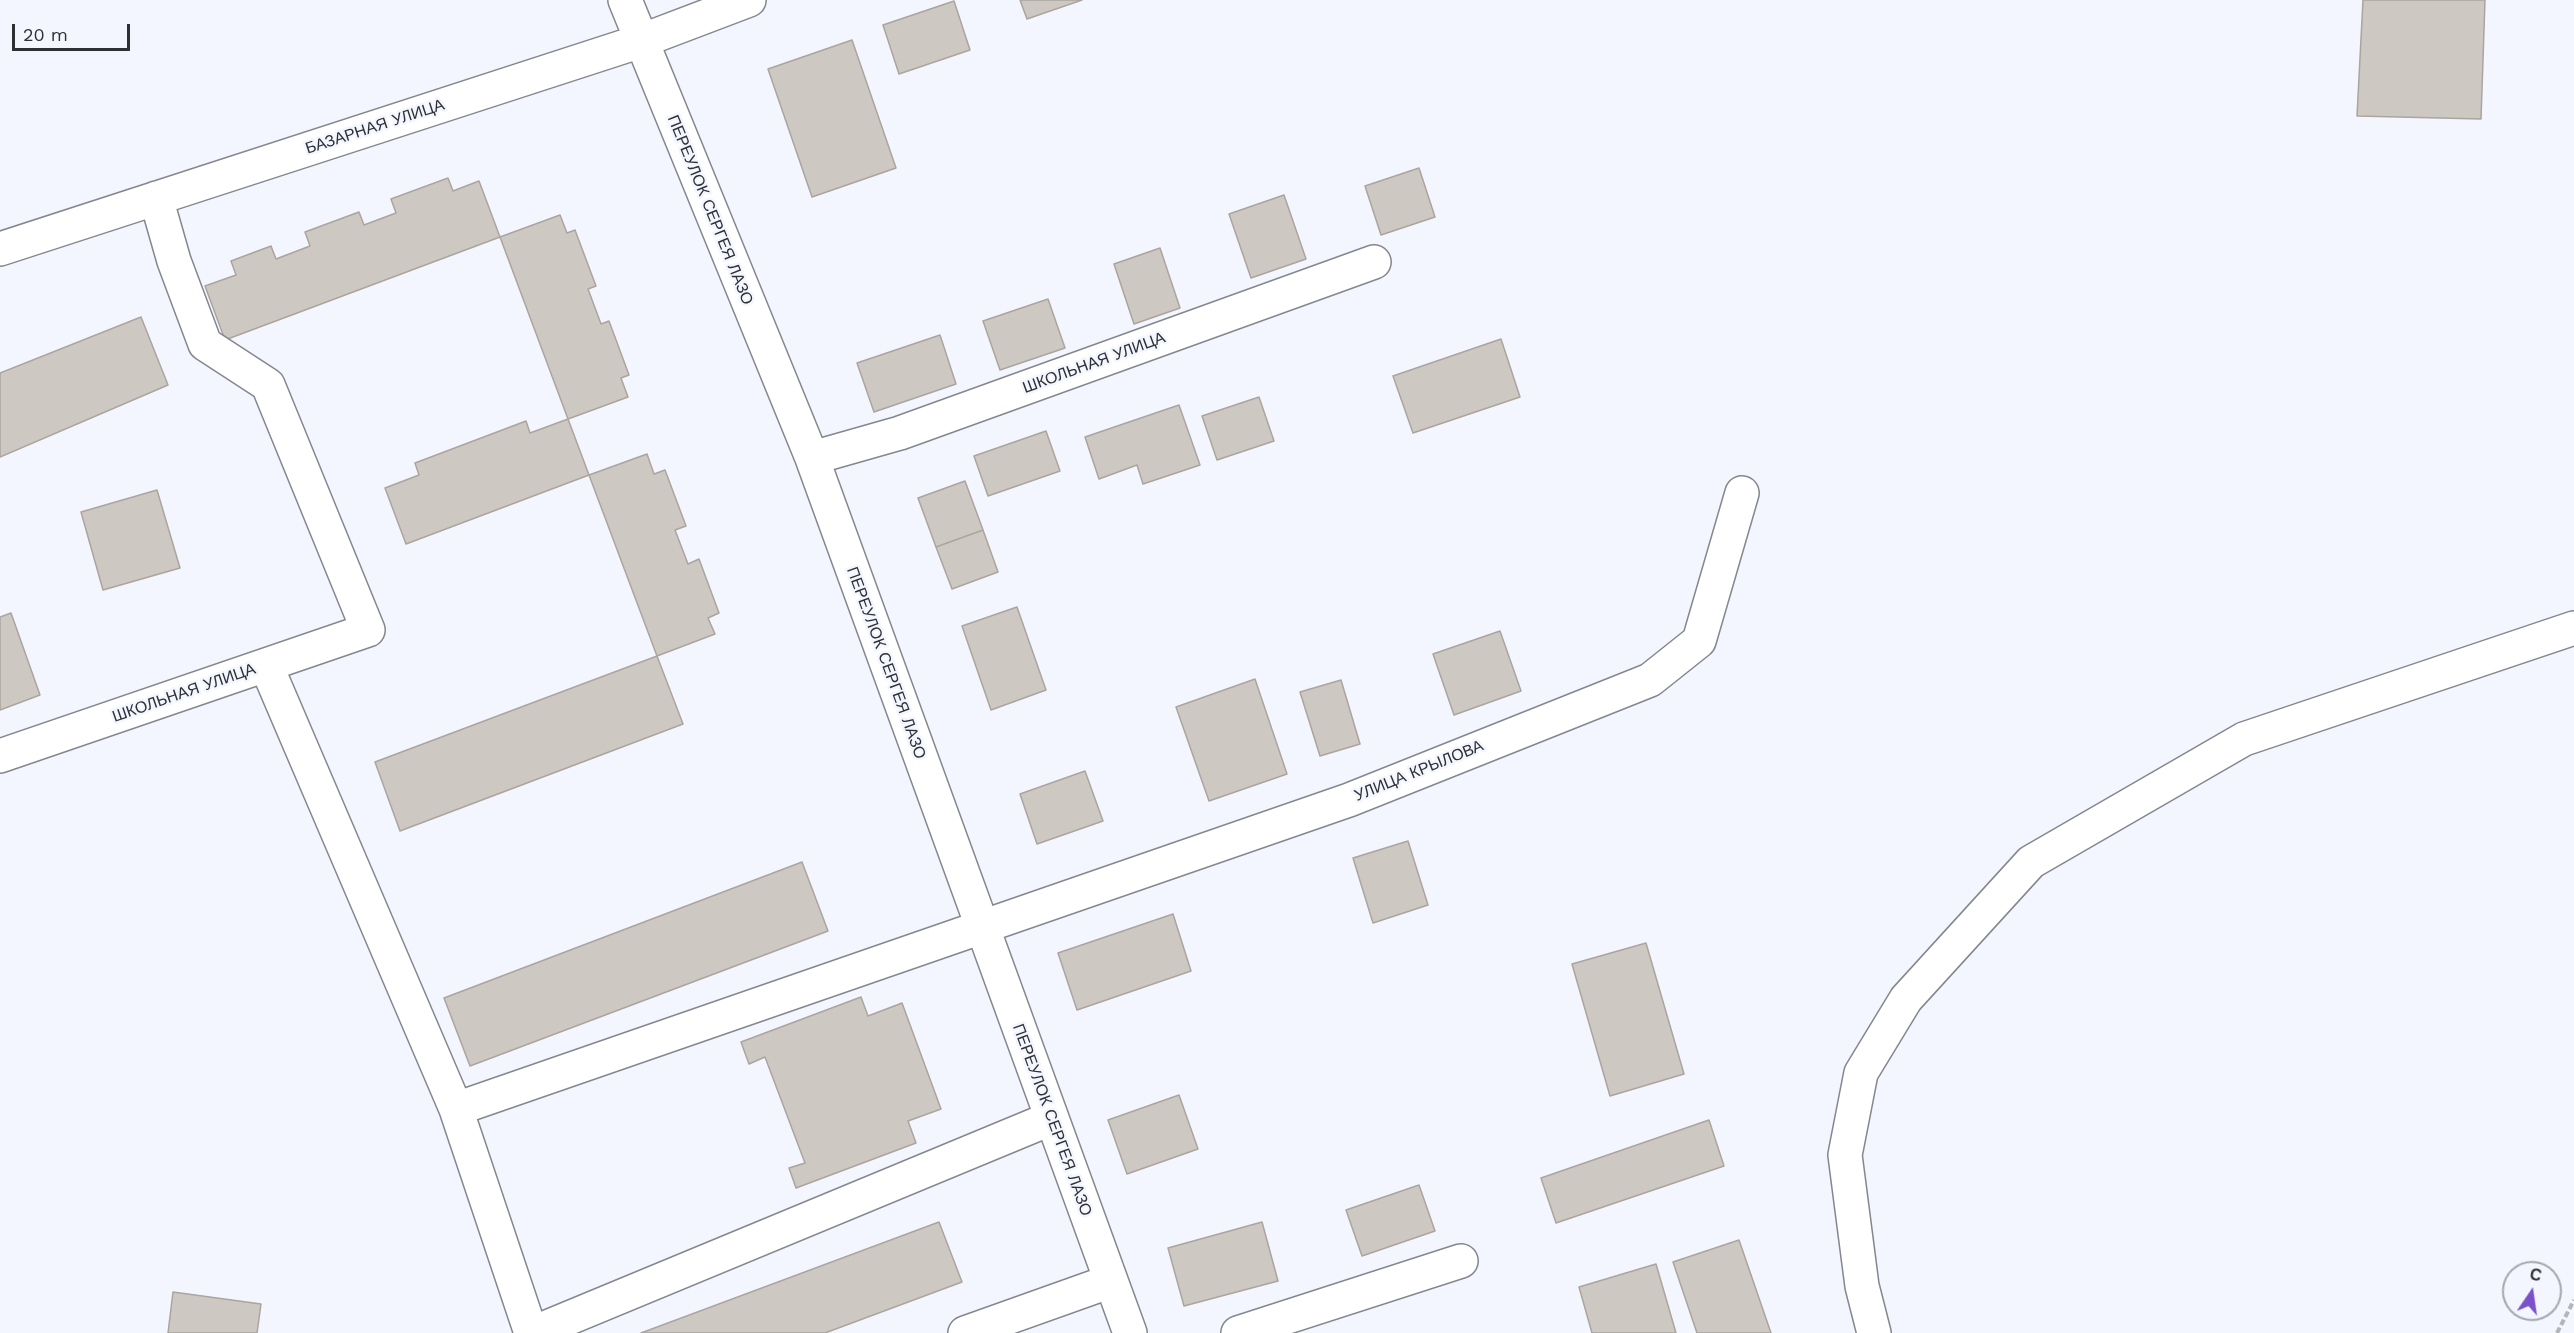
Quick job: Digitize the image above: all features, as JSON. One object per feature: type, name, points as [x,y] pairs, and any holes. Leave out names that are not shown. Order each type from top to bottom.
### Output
[{"type":"street","name":"ПЕРЕУЛОК СЕРГЕЯ ЛАЗО","points":[[625,0],[812,458],[1130,1333]]},
{"type":"street","name":"БАЗАРНАЯ УЛИЦА","points":[[0,249],[641,42],[749,0]]},
{"type":"street","name":"ШКОЛЬНАЯ УЛИЦА","points":[[0,756],[368,630],[268,385],[204,344],[174,261],[156,198]]},
{"type":"street","name":"ШКОЛЬНАЯ УЛИЦА","points":[[812,458],[900,432],[1374,262]]},
{"type":"street","name":"УЛИЦА КРЫЛОВА","points":[[456,1109],[1349,800],[1650,680],[1699,641],[1742,493]]},
{"type":"street","points":[[1874,1333],[1862,1286],[1845,1155],[1861,1073],[1906,999],[2031,862],[2244,739],[2574,628]]},
{"type":"street","points":[[266,665],[456,1109],[532,1333],[1052,1118]]},
{"type":"street","points":[[1238,1333],[1461,1261]]},
{"type":"street","points":[[965,1333],[1111,1281]]},
{"type":"path","points":[[2557,1333],[2574,1300]]},
{"type":"building","points":[[1020,0],[1082,0],[1027,19]]},
{"type":"building","points":[[2363,0],[2485,0],[2481,119],[2357,116]]},
{"type":"building","points":[[954,1],[970,50],[899,74],[883,25]]},
{"type":"building","points":[[852,40],[896,168],[812,197],[768,69]]},
{"type":"building","points":[[1419,168],[1435,217],[1381,235],[1365,186]]},
{"type":"building","points":[[448,178],[453,191],[479,181],[500,237],[225,340],[205,286],[236,275],[231,261],[271,246],[276,259],[310,246],[305,232],[359,212],[364,225],[396,213],[391,199]]},
{"type":"building","points":[[1284,195],[1306,259],[1251,278],[1229,214]]},
{"type":"building","points":[[560,215],[567,233],[575,230],[596,286],[588,289],[601,324],[609,321],[629,375],[621,378],[628,397],[568,419],[500,237]]},
{"type":"building","points":[[1160,248],[1180,308],[1134,324],[1114,264]]},
{"type":"building","points":[[1048,299],[1065,348],[1000,370],[983,321]]},
{"type":"building","points":[[141,317],[168,385],[0,457],[0,373]]},
{"type":"building","points":[[940,335],[956,384],[874,412],[857,363]]},
{"type":"building","points":[[1501,339],[1520,397],[1413,433],[1393,376]]},
{"type":"building","points":[[1259,397],[1274,441],[1217,460],[1202,416]]},
{"type":"building","points":[[1179,405],[1200,465],[1143,484],[1137,465],[1099,479],[1085,437]]},
{"type":"building","points":[[568,419],[589,475],[406,544],[385,488],[419,475],[415,463],[526,421],[530,433]]},
{"type":"building","points":[[1046,431],[1060,471],[988,496],[974,456]]},
{"type":"building","points":[[647,454],[654,474],[665,470],[686,526],[675,530],[688,564],[699,559],[719,613],[708,618],[715,634],[657,656],[589,475]]},
{"type":"building","points":[[965,481],[983,530],[936,547],[918,498]]},
{"type":"building","points":[[157,490],[180,568],[103,590],[81,512]]},
{"type":"building","points":[[983,530],[998,572],[952,589],[936,547]]},
{"type":"building","points":[[1017,607],[1046,690],[991,710],[962,626]]},
{"type":"building","points":[[11,613],[40,695],[0,710],[0,617]]},
{"type":"building","points":[[1500,631],[1521,691],[1454,715],[1433,654]]},
{"type":"building","points":[[657,656],[683,724],[400,831],[375,762]]},
{"type":"building","points":[[1255,679],[1287,774],[1209,801],[1176,707]]},
{"type":"building","points":[[1341,680],[1360,744],[1320,756],[1300,692]]},
{"type":"building","points":[[1085,771],[1103,821],[1037,844],[1020,794]]},
{"type":"building","points":[[1408,841],[1428,905],[1373,923],[1353,858]]},
{"type":"building","points":[[802,862],[828,931],[470,1066],[444,998]]},
{"type":"building","points":[[1173,914],[1191,971],[1077,1010],[1058,953]]},
{"type":"building","points":[[1646,943],[1684,1074],[1610,1096],[1572,964]]},
{"type":"building","points":[[861,997],[868,1016],[902,1003],[941,1109],[908,1121],[916,1143],[796,1188],[789,1168],[805,1163],[765,1057],[749,1064],[741,1042]]},
{"type":"building","points":[[1179,1095],[1198,1149],[1127,1174],[1108,1120]]},
{"type":"building","points":[[1709,1120],[1724,1166],[1556,1223],[1541,1178]]},
{"type":"building","points":[[1419,1185],[1435,1231],[1362,1256],[1346,1210]]},
{"type":"building","points":[[939,1222],[962,1282],[825,1333],[641,1333]]},
{"type":"building","points":[[1262,1222],[1278,1281],[1184,1306],[1168,1248]]},
{"type":"building","points":[[1739,1240],[1771,1333],[1697,1333],[1673,1262]]},
{"type":"building","points":[[1656,1264],[1676,1333],[1592,1333],[1579,1287]]},
{"type":"building","points":[[173,1292],[261,1304],[257,1333],[168,1333]]}]
